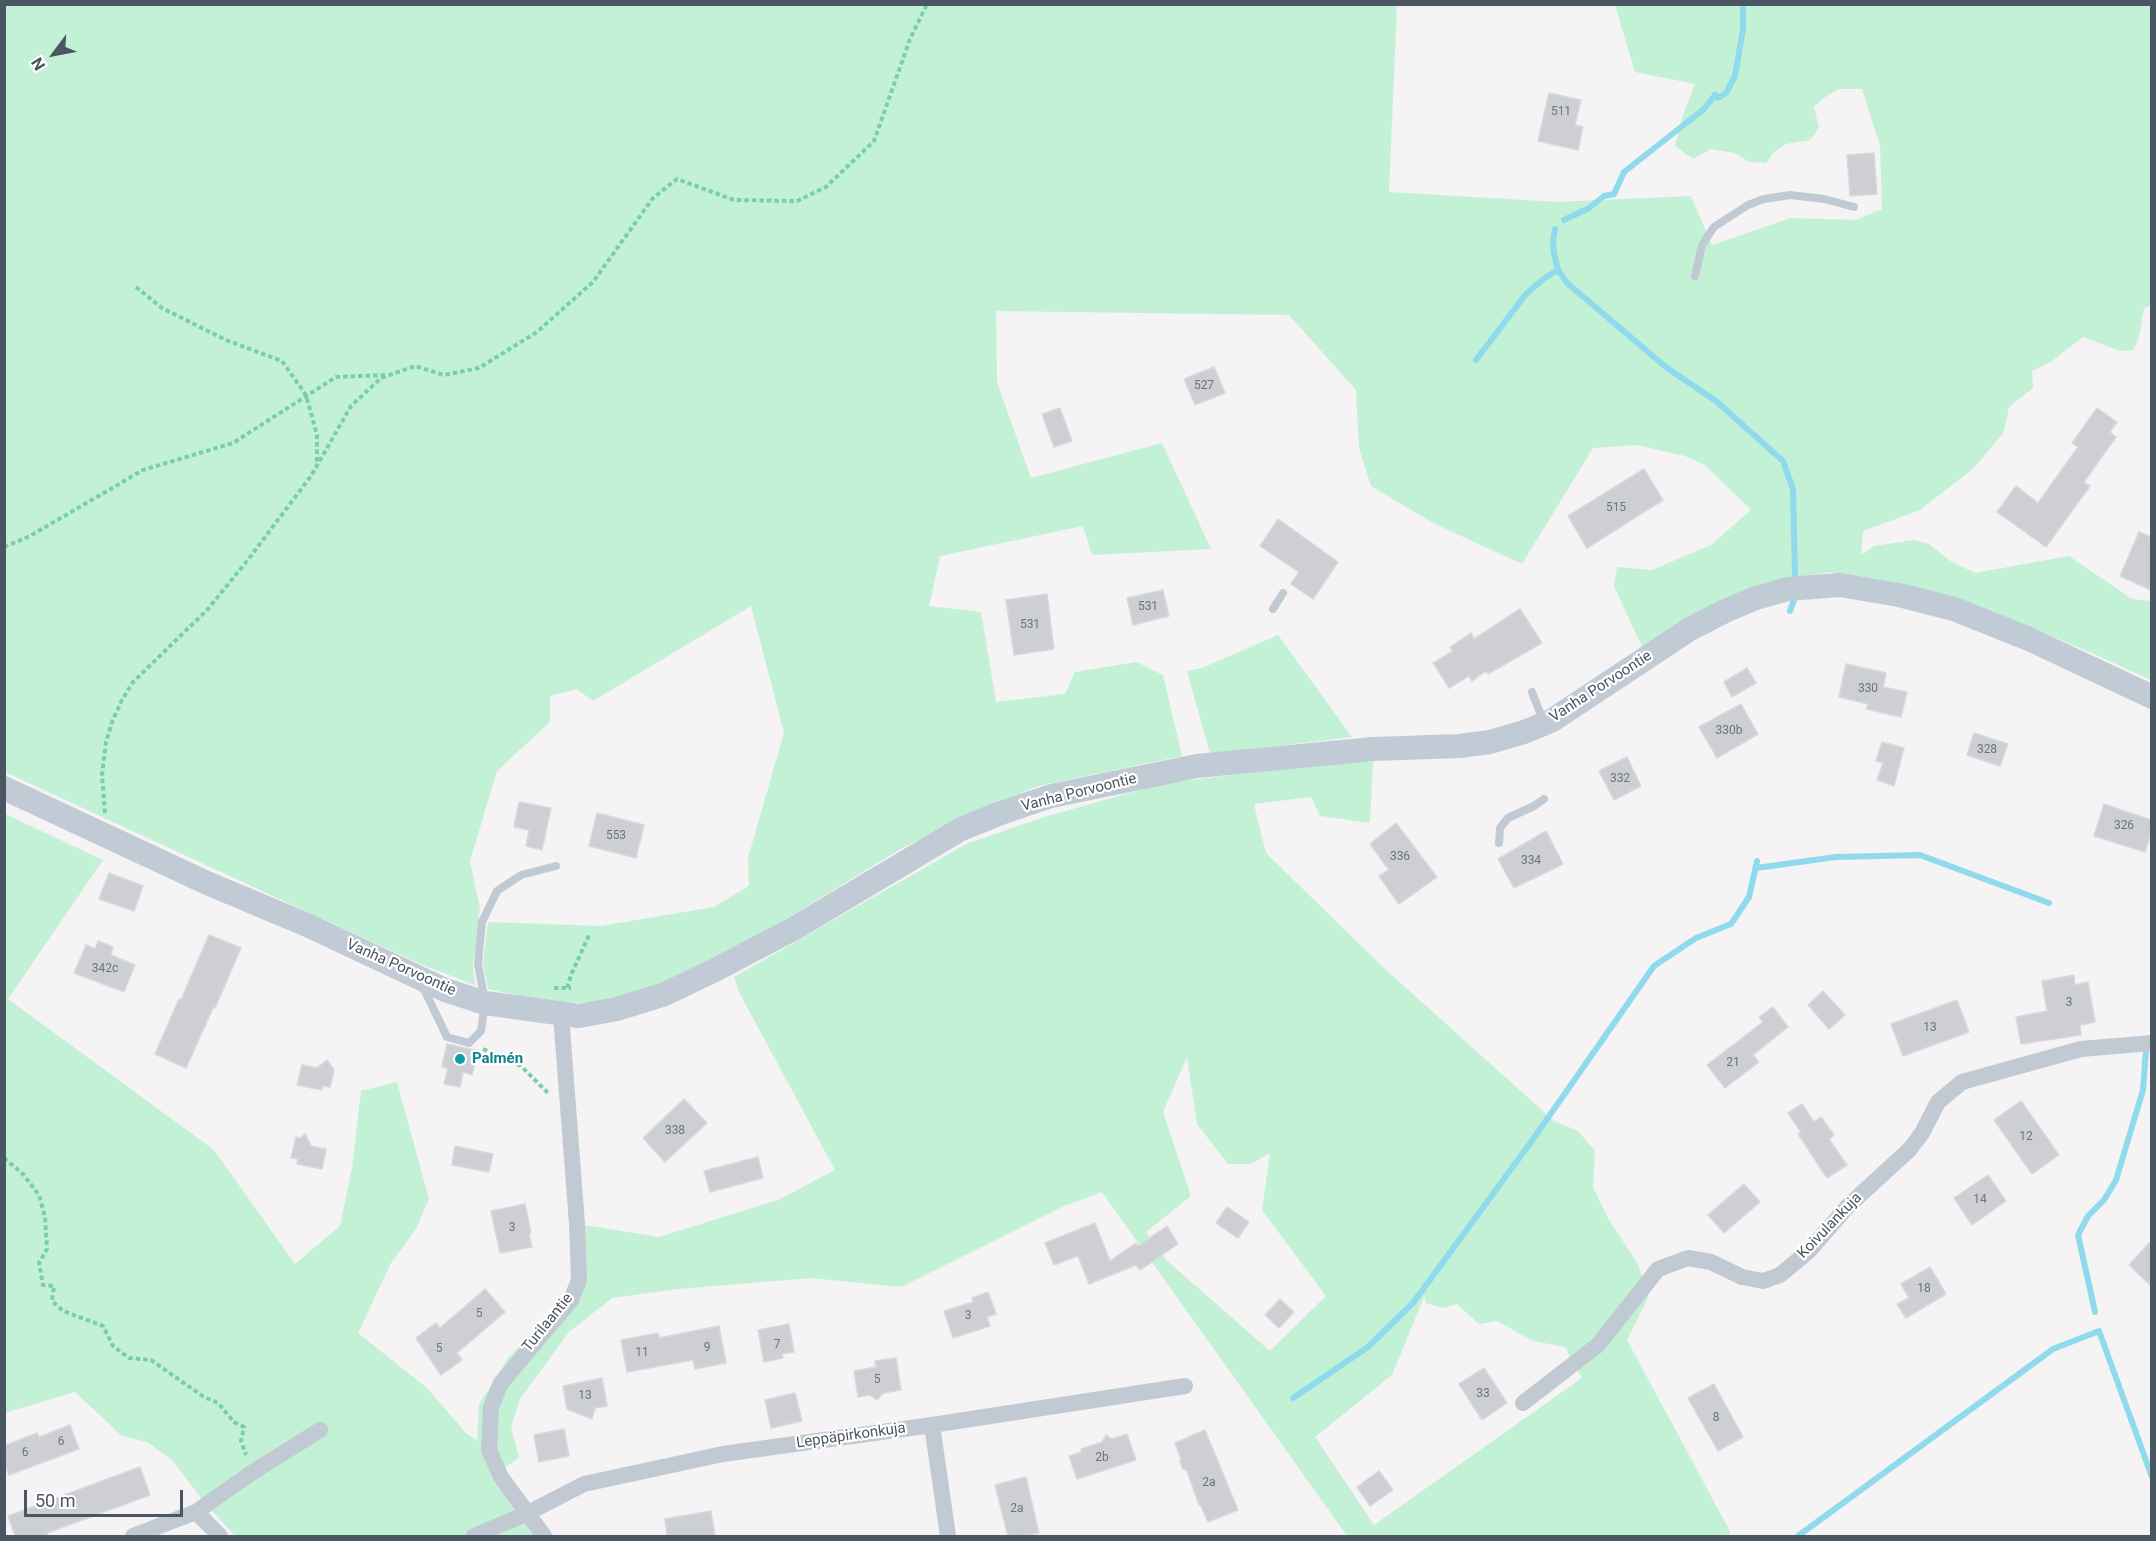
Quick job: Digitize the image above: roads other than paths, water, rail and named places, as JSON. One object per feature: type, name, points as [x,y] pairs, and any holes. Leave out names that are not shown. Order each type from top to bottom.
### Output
[{"type":"street","name":"Vanha Porvoontie","points":[[4,788],[207,883],[445,990],[485,1003],[579,1016],[617,1009],[665,994],[795,928],[961,829],[1001,813],[1051,796],[1197,766],[1373,749],[1460,746],[1490,742],[1544,724],[1690,629],[1725,611],[1756,598],[1788,589],[1840,585],[1899,595],[1954,609],[2029,639],[2151,697]]},
{"type":"street","name":"Turilaantie","points":[[544,1536],[501,1477],[489,1450],[491,1407],[501,1383],[571,1300],[579,1280],[561,1015]]},
{"type":"street","name":"Koivulankuja","points":[[1523,1403],[1598,1345],[1658,1269],[1688,1258],[1711,1262],[1742,1277],[1763,1281],[1780,1275],[1809,1251],[1848,1206],[1910,1149],[1938,1102],[1962,1082],[2081,1049],[2151,1043]]},
{"type":"street","name":"Leppäpirkonkuja","points":[[474,1536],[526,1514],[584,1484],[723,1454],[1185,1386]]},
{"type":"street","points":[[932,1425],[948,1536]]},
{"type":"street","points":[[133,1536],[196,1512],[253,1472],[320,1430]]},
{"type":"street","points":[[196,1512],[220,1536]]},
{"type":"lane","points":[[1695,276],[1702,245],[1714,227],[1748,205],[1790,195],[1824,199],[1854,207]]},
{"type":"lane","points":[[1273,609],[1283,592]]},
{"type":"lane","points":[[1533,692],[1544,724]]},
{"type":"lane","points":[[1499,843],[1500,828],[1508,818],[1534,806],[1544,798]]},
{"type":"lane","points":[[419,978],[447,1036],[469,1042],[482,1031],[485,1003],[478,963],[482,922],[497,891],[521,874],[556,866]]},
{"type":"waterway","points":[[1564,220],[1589,208],[1604,196],[1614,194],[1624,172],[1704,109],[1715,95],[1718,98],[1726,93],[1735,76],[1743,29],[1743,4]]},
{"type":"waterway","points":[[1555,229],[1554,253],[1558,270],[1567,283],[1667,368],[1716,401],[1783,461],[1793,489],[1795,577]]},
{"type":"waterway","points":[[1476,360],[1526,294],[1558,270]]},
{"type":"waterway","points":[[1790,611],[1795,597]]},
{"type":"waterway","points":[[1756,868],[1836,857],[1920,855],[2049,903]]},
{"type":"waterway","points":[[1293,1398],[1368,1347],[1413,1303],[1531,1142],[1654,966],[1696,938],[1731,924],[1749,897],[1757,861]]},
{"type":"waterway","points":[[2095,1312],[2078,1235],[2088,1216],[2104,1200],[2116,1180],[2143,1090],[2146,1050]]},
{"type":"waterway","points":[[1798,1536],[2053,1349],[2099,1331],[2152,1477]]},
{"type":"place","name":"Palmén","points":[[460,1059]]}]
